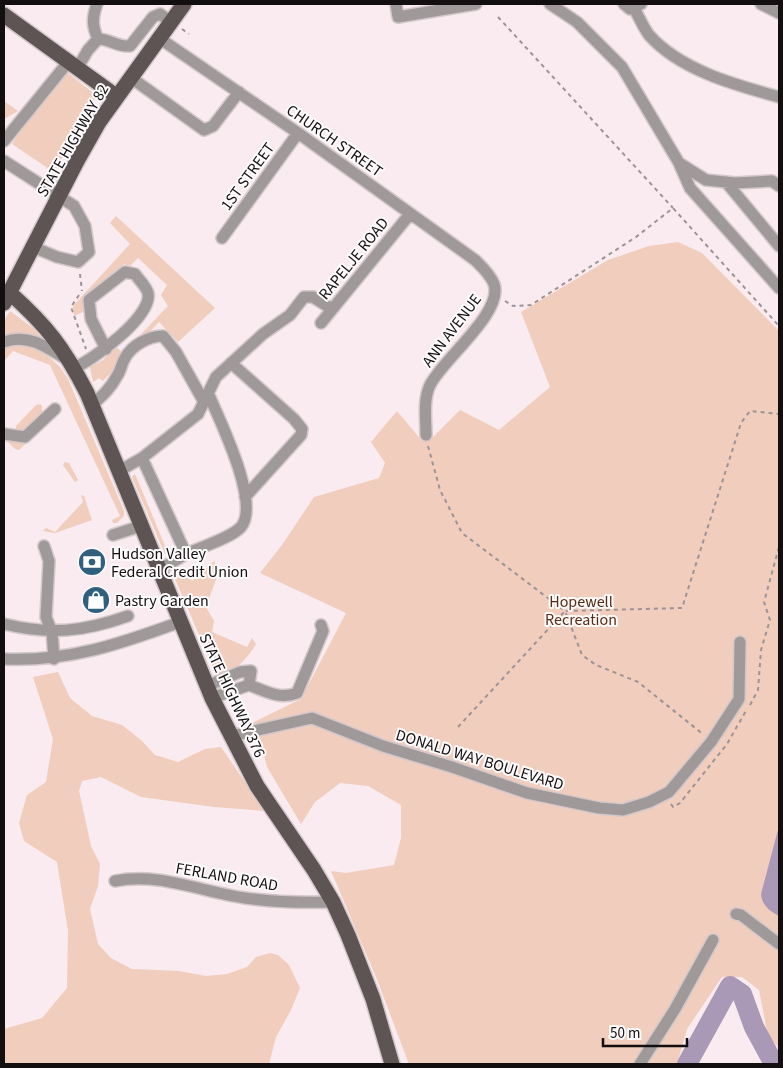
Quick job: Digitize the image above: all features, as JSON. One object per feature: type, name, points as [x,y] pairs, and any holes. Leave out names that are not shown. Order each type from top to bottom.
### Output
[{"type":"main road","name":"STATE HIGHWAY 82","points":[[7,293],[77,161],[116,96],[184,4]]},
{"type":"main road","points":[[4,15],[116,96]]},
{"type":"main road","name":"STATE HIGHWAY 376","points":[[7,293],[54,336],[76,361],[92,406],[209,692],[257,786],[292,835],[333,902],[373,999],[392,1064]]},
{"type":"street","points":[[97,4],[93,14],[92,28],[98,40]]},
{"type":"street","points":[[396,4],[398,17],[424,8],[476,4]]},
{"type":"street","points":[[550,4],[577,22],[622,67],[679,162],[690,188],[779,288]]},
{"type":"street","points":[[761,4],[779,13]]},
{"type":"street","points":[[633,5],[649,34],[670,54],[703,72],[779,97]]},
{"type":"street","points":[[4,141],[73,64],[98,40],[107,39],[119,46],[130,46],[153,17],[160,14],[171,22]]},
{"type":"street","name":"CHURCH STREET","points":[[159,38],[298,133],[475,260],[488,274]]},
{"type":"street","points":[[130,77],[204,130],[213,126],[239,92]]},
{"type":"street","name":"1ST STREET","points":[[222,238],[298,133]]},
{"type":"street","points":[[4,161],[74,206],[86,226],[89,252],[78,262],[56,257],[33,247]]},
{"type":"street","points":[[679,162],[706,180],[726,182],[772,181],[779,186]]},
{"type":"street","points":[[726,182],[779,246]]},
{"type":"street","name":"RAPELJE ROAD","points":[[321,323],[410,214]]},
{"type":"street","points":[[4,342],[11,339],[32,340],[76,361],[106,349],[148,302],[145,286],[135,274],[125,272],[89,300],[91,319],[106,349]]},
{"type":"street","name":"ANN AVENUE","points":[[426,435],[426,402],[430,386],[450,356],[489,312],[496,297],[494,285],[488,274]]},
{"type":"street","points":[[119,471],[142,458],[198,414],[216,377],[263,334],[290,316],[304,296],[313,297],[332,310]]},
{"type":"street","points":[[92,406],[107,392],[118,375],[125,357],[137,345],[155,336],[163,336],[176,352],[206,398],[240,470],[246,508],[244,521],[240,527],[159,570]]},
{"type":"street","points":[[231,363],[302,429],[301,435],[245,497]]},
{"type":"street","points":[[4,434],[24,437],[55,409]]},
{"type":"street","points":[[142,458],[186,554]]},
{"type":"street","points":[[114,535],[141,526]]},
{"type":"street","points":[[44,546],[49,561],[46,617],[52,632],[54,659]]},
{"type":"street","points":[[4,624],[52,632],[103,625],[128,616]]},
{"type":"street","points":[[4,659],[54,659],[81,654],[180,622]]},
{"type":"street","points":[[209,692],[240,672],[251,671],[249,685],[280,696],[288,697],[297,693],[323,631],[321,625]]},
{"type":"street","name":"DONALD WAY BOULEVARD","points":[[231,736],[312,718],[383,746],[527,793],[599,808],[623,810],[649,802],[668,792],[711,742],[739,699],[740,642]]},
{"type":"street","name":"FERLAND ROAD","points":[[115,881],[137,878],[160,880],[244,898],[293,903],[333,902]]},
{"type":"street","points":[[736,914],[741,915],[779,944]]},
{"type":"street","points":[[640,1064],[675,1009],[713,940]]},
{"type":"path","points":[[498,17],[779,326]]},
{"type":"path","points":[[496,297],[513,306],[531,305],[636,237],[673,208]]},
{"type":"path","points":[[76,361],[87,353],[71,307],[83,291],[78,262]]},
{"type":"path","points":[[458,727],[565,611],[682,608],[741,423],[750,411],[779,414]]},
{"type":"path","points":[[426,435],[440,490],[462,532],[565,611],[582,655],[596,665],[638,682],[706,737]]},
{"type":"green space","points":[[68,73],[92,92],[94,99],[49,182],[52,171],[12,144],[19,132]]},
{"type":"green space","points":[[4,101],[18,111],[4,119]]},
{"type":"green space","points":[[116,216],[215,308],[178,342],[159,322],[103,381],[99,378],[93,382],[90,367],[103,360],[115,346],[123,353],[168,306],[161,295],[167,285],[138,258],[130,266],[124,264],[105,280],[89,298],[83,312],[74,316],[73,306],[130,244],[110,223]]},
{"type":"green space","name":"Hopewell Recreation","points":[[678,242],[702,253],[779,331],[779,1048],[768,1036],[759,990],[742,977],[722,977],[687,1029],[677,1064],[409,1064],[376,977],[331,871],[346,873],[394,865],[401,838],[401,805],[368,786],[340,783],[315,802],[301,824],[267,767],[260,739],[250,724],[301,699],[346,613],[260,573],[282,545],[314,497],[379,478],[385,463],[371,442],[397,411],[422,441],[430,440],[460,410],[499,430],[550,387],[521,312],[608,260],[649,246]]},
{"type":"green space","points":[[10,311],[34,329],[44,341],[26,334],[4,337],[4,320]]},
{"type":"green space","points":[[15,344],[38,347],[60,367],[68,379],[124,511],[124,516],[117,523],[113,523],[112,520],[120,516],[50,365],[13,351],[4,361],[4,347]]},
{"type":"green space","points":[[40,404],[42,406],[42,414],[24,432],[16,431],[16,426],[36,405]]},
{"type":"green space","points":[[47,424],[19,450],[15,449],[5,439]]},
{"type":"green space","points":[[65,462],[69,463],[78,480],[75,482],[63,465]]},
{"type":"green space","points":[[135,474],[168,553],[165,554],[132,477]]},
{"type":"green space","points":[[81,495],[84,496],[92,520],[55,533],[43,531],[46,528],[55,532],[83,502]]},
{"type":"green space","points":[[214,561],[219,571],[206,607],[214,621],[212,632],[247,647],[252,638],[256,644],[241,663],[232,670],[220,675],[215,672],[172,572],[183,571],[192,581]]},
{"type":"green space","points":[[58,672],[70,698],[92,716],[122,725],[141,740],[155,755],[178,762],[205,749],[221,747],[265,811],[214,807],[141,797],[101,777],[82,781],[79,791],[91,846],[100,864],[98,886],[90,909],[98,944],[111,958],[132,969],[179,971],[206,976],[227,974],[247,967],[256,957],[270,953],[278,955],[289,965],[300,988],[291,1010],[276,1037],[269,1064],[4,1064],[4,1029],[42,1018],[67,988],[68,931],[57,862],[24,841],[19,823],[27,795],[46,782],[53,739],[33,677]]},
{"type":"shaded area","points":[[779,826],[779,916],[765,905],[761,894]]},
{"type":"waterway","points":[[687,1064],[730,986],[742,994],[754,1027],[774,1064]]},
{"type":"place","name":"Hudson Valley Federal Credit Union","points":[[92,562]]},
{"type":"place","name":"Pastry Garden","points":[[96,600]]}]
